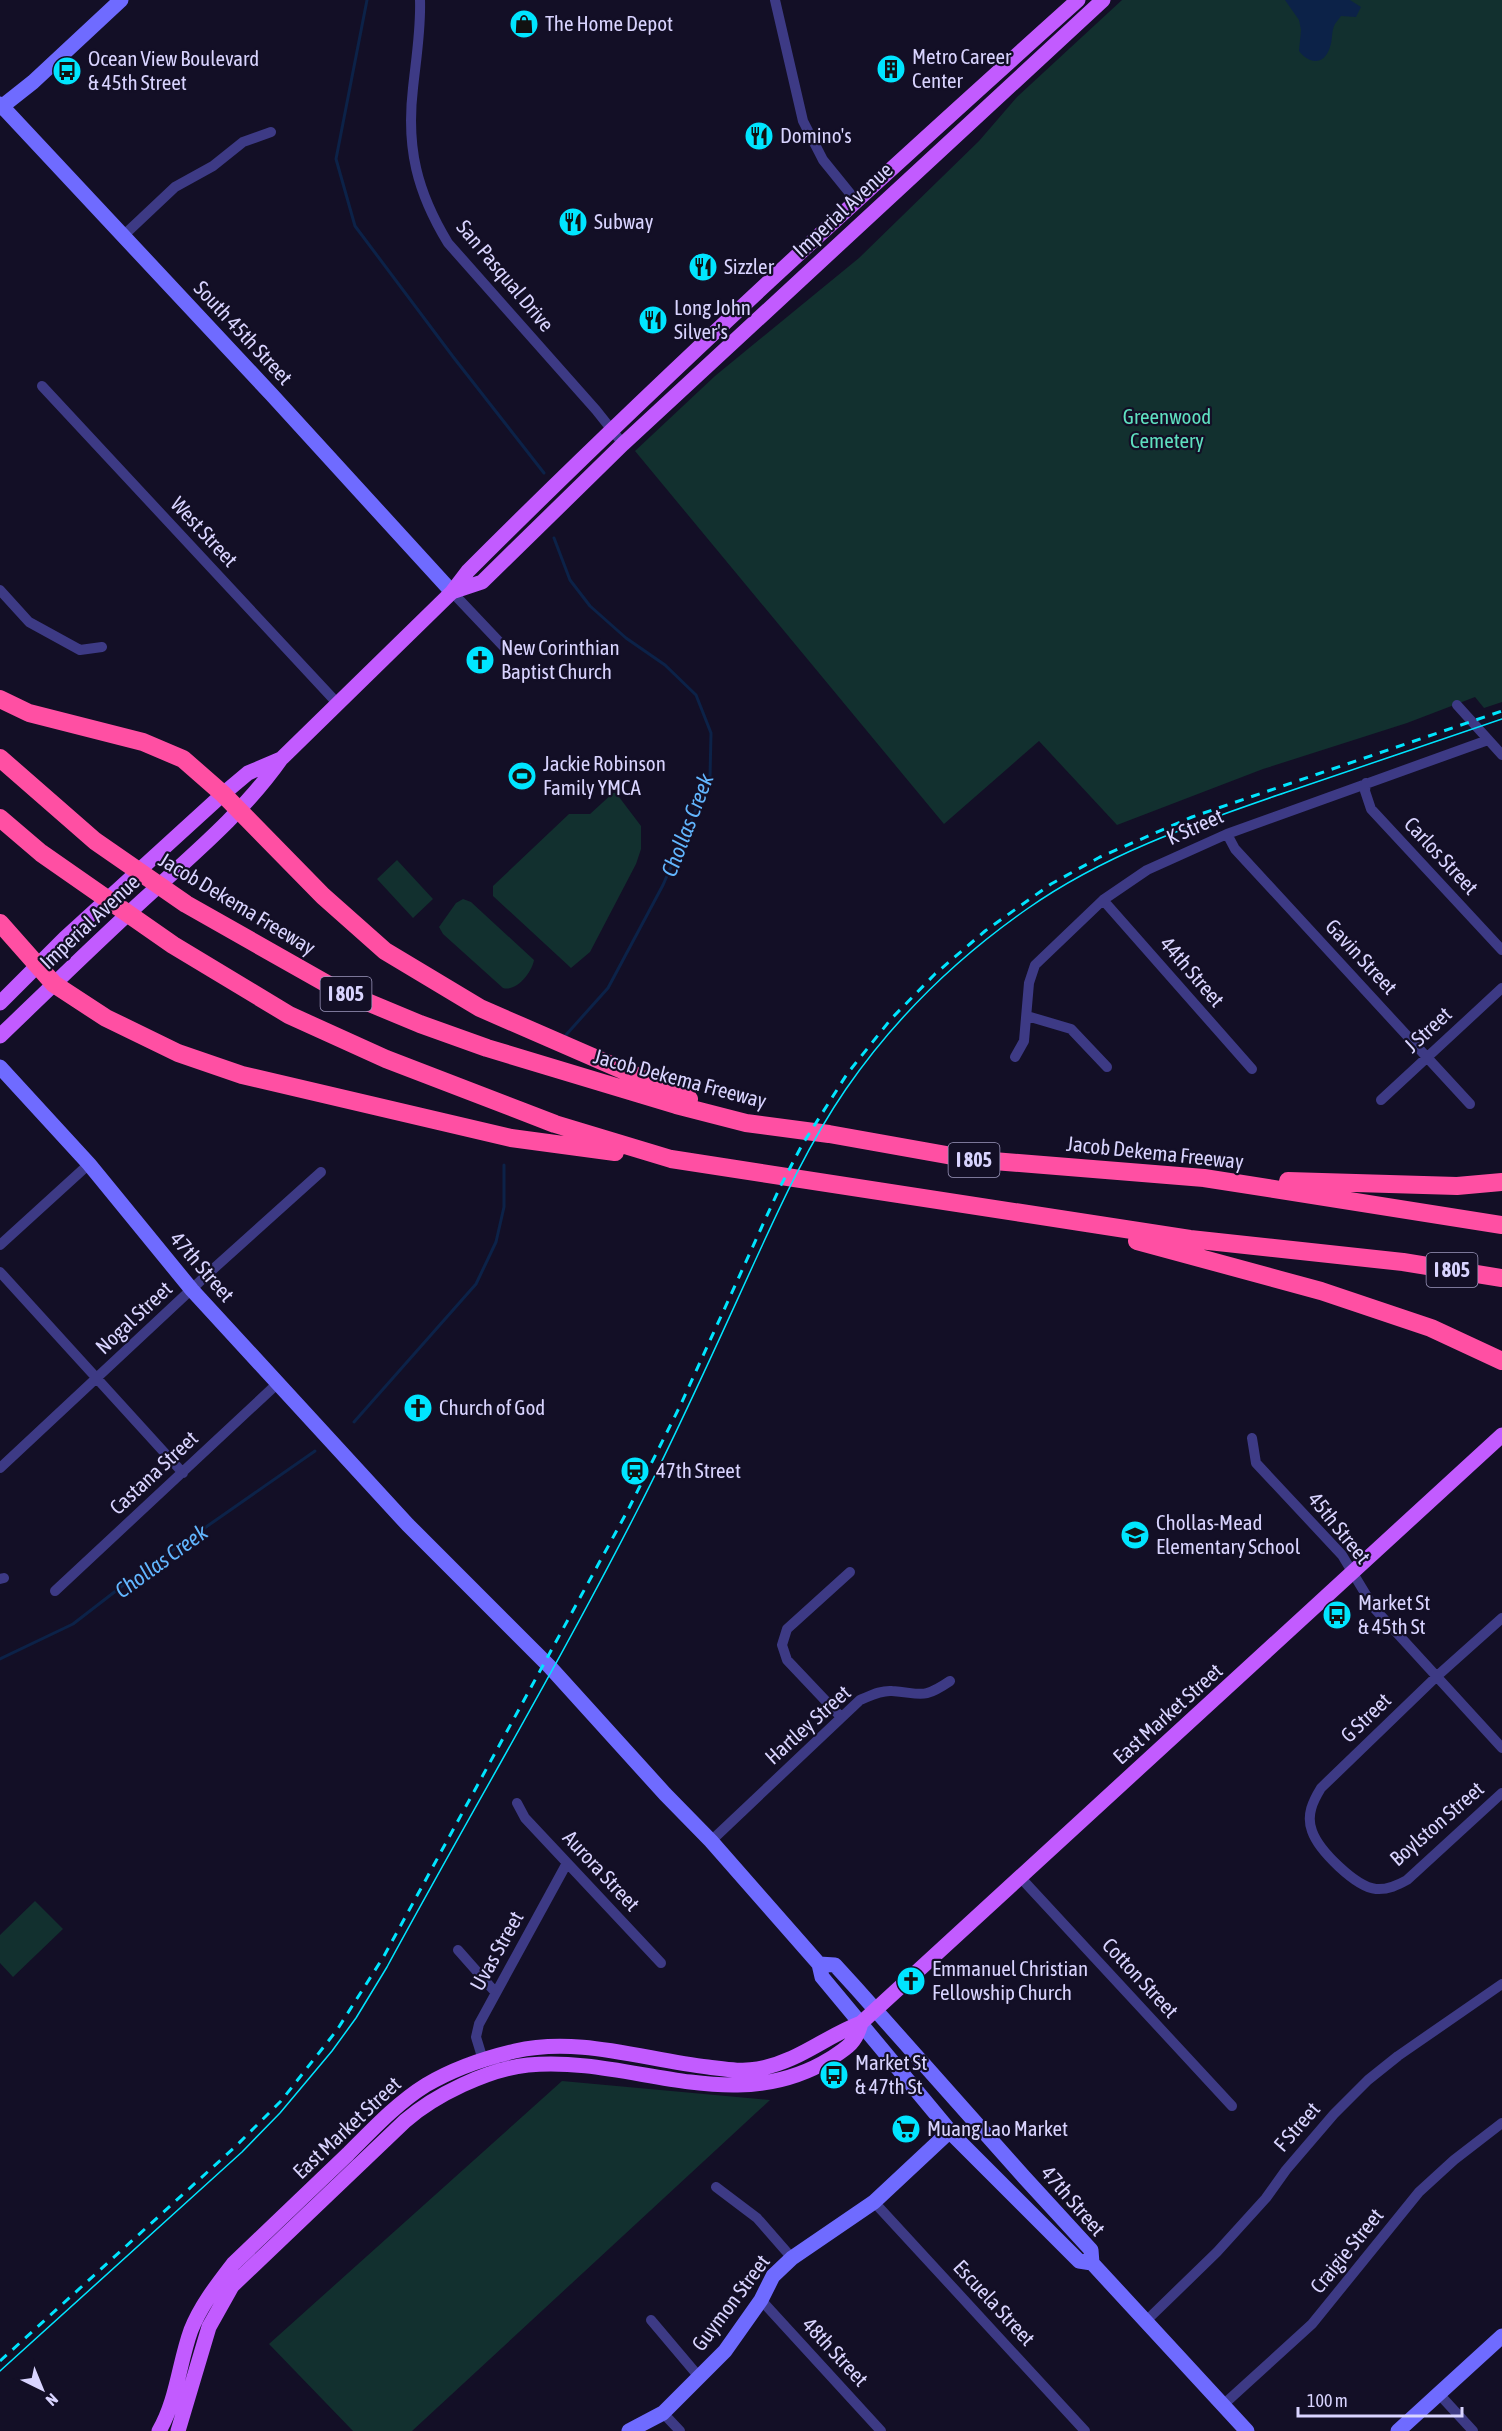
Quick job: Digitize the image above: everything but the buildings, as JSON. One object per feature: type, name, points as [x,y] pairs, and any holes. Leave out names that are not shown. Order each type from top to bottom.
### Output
[{"type":"highway","points":[[0,699],[29,713],[153,746],[183,759],[223,794],[323,896],[385,951],[480,1008],[746,1123]]},
{"type":"highway","name":"Jacob Dekema Freeway","points":[[0,758],[95,841],[186,903],[336,989],[420,1024],[487,1048],[676,1105],[746,1123],[829,1134],[969,1159],[1204,1178],[1502,1225]]},
{"type":"highway","name":"I 805","points":[[0,818],[41,853],[173,945],[289,1015],[386,1059],[555,1124],[671,1159],[1190,1239],[1403,1262],[1502,1278]]},
{"type":"highway","points":[[0,923],[54,984],[106,1018],[178,1053],[242,1075],[511,1138],[671,1159]]},
{"type":"highway","points":[[1204,1178],[1457,1186],[1502,1182]]},
{"type":"highway","points":[[1044,1215],[1321,1291],[1431,1328],[1502,1361]]},
{"type":"highway","points":[[1403,1262],[1502,1285]]},
{"type":"main road","points":[[1,106],[33,82],[121,0]]},
{"type":"main road","name":"Imperial Avenue","points":[[0,1036],[238,810],[261,786],[281,759],[452,592],[468,571],[611,429],[1078,0]]},
{"type":"main road","name":"Imperial Avenue","points":[[452,592],[482,582],[623,444],[1103,0]]},
{"type":"main road","name":"South 45th Street","points":[[1,106],[273,394],[452,592]]},
{"type":"main road","name":"Imperial Avenue","points":[[0,1003],[65,938],[223,794],[248,773],[281,759]]},
{"type":"main road","name":"47th Street","points":[[0,1067],[89,1164],[192,1290],[408,1525],[550,1667],[665,1794],[711,1841],[819,1964],[822,1977],[950,2131],[1079,2261],[1092,2263],[1247,2431]]},
{"type":"main road","name":"East Market Street","points":[[159,2431],[170,2407],[195,2322],[211,2292],[233,2264],[408,2098],[443,2076],[483,2060],[517,2050],[566,2046],[626,2053],[692,2066],[731,2070],[758,2069],[797,2057],[861,2023],[1502,1435]]},
{"type":"main road","name":"47th Street","points":[[819,1964],[835,1965],[1091,2250],[1092,2263]]},
{"type":"main road","name":"East Market Street","points":[[178,2431],[209,2326],[232,2286],[417,2111],[440,2097],[488,2075],[526,2065],[567,2064],[726,2087],[768,2084],[821,2064],[844,2050],[858,2038],[861,2023]]},
{"type":"main road","points":[[417,2111],[434,2091],[481,2067],[483,2060]]},
{"type":"main road","name":"Guymon Street","points":[[629,2431],[663,2413],[700,2378],[724,2351],[761,2300],[773,2276],[792,2258],[874,2202],[950,2131]]},
{"type":"main road","points":[[1398,2431],[1502,2336]]},
{"type":"street","name":"San Pasqual Drive","points":[[420,0],[411,120],[415,169],[432,217],[448,243],[623,444]]},
{"type":"street","points":[[775,0],[803,121],[823,160],[856,202]]},
{"type":"street","points":[[123,236],[175,187],[213,166],[243,142],[271,132]]},
{"type":"street","name":"West Street","points":[[42,386],[338,704]]},
{"type":"street","points":[[0,590],[29,622],[80,650],[102,647]]},
{"type":"street","points":[[452,592],[506,650],[522,651]]},
{"type":"street","points":[[1457,705],[1502,755]]},
{"type":"street","name":"K Street","points":[[1015,1057],[1024,1041],[1029,983],[1035,965],[1103,900],[1147,870],[1227,834],[1488,740]]},
{"type":"street","name":"Carlos Street","points":[[1366,783],[1365,791],[1371,809],[1502,950]]},
{"type":"street","name":"Gavin Street","points":[[1227,834],[1235,849],[1470,1104]]},
{"type":"street","name":"44th Street","points":[[1103,900],[1252,1069]]},
{"type":"street","name":"J Street","points":[[1381,1100],[1502,988]]},
{"type":"street","points":[[1027,1016],[1071,1029],[1107,1066]]},
{"type":"street","points":[[0,1245],[89,1164]]},
{"type":"street","name":"Nogal Street","points":[[0,1468],[321,1172]]},
{"type":"street","points":[[0,1272],[183,1473]]},
{"type":"street","name":"Castana Street","points":[[54,1591],[278,1383]]},
{"type":"street","name":"45th Street","points":[[1252,1438],[1256,1463],[1342,1555],[1374,1608],[1502,1748]]},
{"type":"street","points":[[841,1717],[787,1660],[782,1645],[787,1629],[850,1572]]},
{"type":"street","name":"G Street","points":[[1336,1862],[1318,1842],[1311,1830],[1311,1804],[1321,1788],[1436,1677],[1502,1618]]},
{"type":"street","name":"Hartley Street","points":[[711,1841],[860,1700],[881,1692],[891,1691],[914,1695],[931,1694],[950,1681]]},
{"type":"street","name":"Boylston Street","points":[[1336,1862],[1352,1879],[1365,1886],[1377,1889],[1392,1888],[1407,1880],[1502,1793]]},
{"type":"street","name":"Aurora Street","points":[[517,1803],[525,1818],[661,1963]]},
{"type":"street","name":"Uvas Street","points":[[483,2060],[476,2037],[479,2024],[567,1863]]},
{"type":"street","name":"Cotton Street","points":[[1020,1877],[1232,2106]]},
{"type":"street","points":[[458,1950],[496,1993]]},
{"type":"street","name":"F Street","points":[[1146,2321],[1217,2252],[1266,2198],[1286,2169],[1334,2114],[1368,2080],[1398,2056],[1502,1984]]},
{"type":"street","name":"Craigie Street","points":[[1223,2405],[1312,2325],[1419,2192],[1454,2160],[1502,2123]]},
{"type":"street","points":[[716,2187],[757,2218],[792,2258]]},
{"type":"street","name":"Escuela Street","points":[[874,2202],[1085,2431]]},
{"type":"street","name":"48th Street","points":[[761,2300],[881,2431]]},
{"type":"street","points":[[651,2320],[700,2378]]},
{"type":"street","points":[[1439,2394],[1473,2431]]},
{"type":"street","points":[[663,2413],[680,2431]]},
{"type":"green space","name":"Greenwood Cemetery","points":[[1122,0],[1502,0],[1502,702],[1484,708],[1475,697],[1407,723],[1263,769],[1117,825],[1039,741],[944,824],[635,451],[715,376],[859,258],[979,141],[1017,97]]},
{"type":"green space","points":[[613,793],[616,793],[641,826],[641,849],[636,864],[590,952],[571,968],[493,896],[493,886],[569,814],[590,814]]},
{"type":"green space","points":[[397,860],[433,899],[413,918],[377,879]]},
{"type":"green space","points":[[463,899],[471,902],[534,960],[527,975],[518,984],[503,988],[443,934],[439,927],[456,903]]},
{"type":"green space","points":[[35,1901],[63,1929],[13,1977],[0,1963],[0,1935]]},
{"type":"green space","points":[[562,2081],[770,2100],[412,2431],[353,2431],[269,2344]]},
{"type":"water","points":[[1285,0],[1350,0],[1361,7],[1356,17],[1341,16],[1335,24],[1327,53],[1316,61],[1307,59],[1299,51],[1301,30],[1299,20]]},
{"type":"waterway","points":[[367,0],[336,159],[355,226],[544,473]]},
{"type":"waterway","name":"Chollas Creek","points":[[554,538],[570,580],[590,606],[626,638],[665,665],[696,695],[711,733],[710,777],[663,885],[608,988],[565,1036]]},
{"type":"waterway","points":[[354,1422],[476,1284],[496,1242],[504,1207],[504,1165]]},
{"type":"waterway","name":"Chollas Creek","points":[[0,1659],[73,1624],[130,1580],[315,1451]]},
{"type":"tram line","points":[[0,2371],[242,2152],[280,2113],[332,2051],[356,2018],[387,1967],[608,1567],[669,1447],[775,1217],[808,1152],[846,1089],[906,1014],[952,969],[1001,928],[1057,889],[1119,856],[1217,816],[1502,719]]},
{"type":"railway","points":[[0,2361],[236,2146],[281,2101],[337,2030],[384,1956],[628,1510],[681,1404],[780,1187],[802,1145],[847,1074],[891,1019],[935,974],[985,931],[1051,884],[1100,857],[1192,817],[1502,711]]},
{"type":"place","name":"The Home Depot","points":[[524,24]]},
{"type":"place","name":"Metro Career Center","points":[[891,69]]},
{"type":"place","name":"Ocean View Boulevard & 45th Street","points":[[67,71]]},
{"type":"place","name":"Domino's","points":[[759,136]]},
{"type":"place","name":"Subway","points":[[573,222]]},
{"type":"place","name":"Sizzler","points":[[703,267]]},
{"type":"place","name":"Long John Silver's","points":[[653,320]]},
{"type":"place","name":"New Corinthian Baptist Church","points":[[480,660]]},
{"type":"place","name":"Jackie Robinson Family YMCA","points":[[522,776]]},
{"type":"place","name":"Church of God","points":[[418,1408]]},
{"type":"place","name":"47th Street","points":[[635,1471]]},
{"type":"place","name":"Chollas-Mead Elementary School","points":[[1135,1535]]},
{"type":"place","name":"Market St & 45th St","points":[[1337,1615]]},
{"type":"place","name":"Emmanuel Christian Fellowship Church","points":[[911,1981]]},
{"type":"place","name":"Market St & 47th St","points":[[834,2075]]},
{"type":"place","name":"Muang Lao Market","points":[[906,2129]]}]
